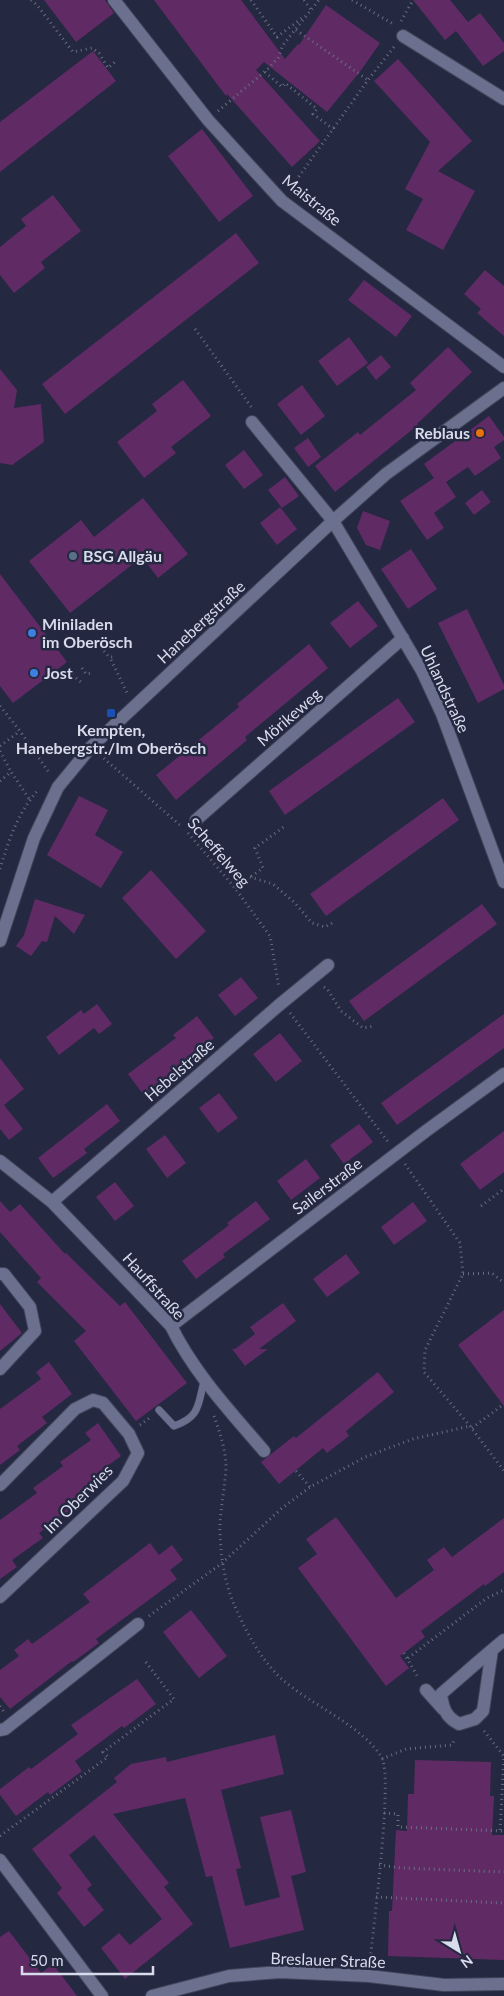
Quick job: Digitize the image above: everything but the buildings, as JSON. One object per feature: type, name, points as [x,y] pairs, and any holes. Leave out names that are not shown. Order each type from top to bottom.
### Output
[{"type":"street","name":"Maistraße","points":[[114,0],[208,120],[282,201],[504,367]]},
{"type":"street","points":[[400,31],[504,99]]},
{"type":"street","name":"Hanebergstraße","points":[[0,941],[34,838],[58,787],[90,747],[333,520],[386,474],[504,388]]},
{"type":"street","name":"Uhlandstraße","points":[[252,422],[333,520],[422,671],[442,714],[504,882]]},
{"type":"street","name":"Mörikeweg","points":[[196,820],[403,638]]},
{"type":"street","name":"Hebelstraße","points":[[52,1202],[328,965]]},
{"type":"street","name":"Sailerstraße","points":[[171,1326],[397,1153],[504,1074]]},
{"type":"street","name":"Hauffstraße","points":[[0,1161],[52,1202],[171,1326],[184,1352],[204,1380],[264,1451]]},
{"type":"street","points":[[0,1274],[4,1274],[30,1307],[35,1331],[0,1369]]},
{"type":"street","name":"Im Oberwies","points":[[0,1485],[75,1409],[93,1400],[102,1403],[128,1434],[138,1453],[124,1482],[0,1597]]},
{"type":"street","points":[[0,1730],[4,1729],[138,1624]]},
{"type":"street","points":[[443,1708],[441,1694],[504,1640]]},
{"type":"street","points":[[426,1690],[443,1708],[450,1720],[459,1724],[475,1719],[483,1711],[492,1650]]},
{"type":"street","points":[[0,1860],[102,1996]]},
{"type":"street","name":"Breslauer Straße","points":[[152,1996],[229,1976],[280,1972],[369,1976],[444,1985],[504,1984]]},
{"type":"lane","points":[[159,1410],[174,1426],[188,1421],[197,1408],[204,1380]]},
{"type":"path","points":[[31,0],[37,5],[73,52],[92,48],[99,53],[108,68],[115,62]]},
{"type":"path","points":[[251,0],[283,45]]},
{"type":"path","points":[[304,0],[312,11]]},
{"type":"path","points":[[208,120],[269,68],[278,58],[283,45],[319,0]]},
{"type":"path","points":[[352,0],[400,31]]},
{"type":"path","points":[[282,201],[368,80],[400,31],[414,0]]},
{"type":"path","points":[[277,37],[312,11]]},
{"type":"path","points":[[296,30],[368,80]]},
{"type":"path","points":[[265,72],[282,87],[285,83],[317,109],[314,114],[333,129]]},
{"type":"path","points":[[195,329],[258,416],[252,422]]},
{"type":"path","points":[[107,644],[112,640],[129,646]]},
{"type":"path","points":[[104,651],[109,657],[116,657]]},
{"type":"path","points":[[111,660],[127,693]]},
{"type":"path","points":[[82,668],[86,674],[93,673]]},
{"type":"path","points":[[74,672],[71,674],[82,682]]},
{"type":"path","points":[[0,706],[20,731],[58,787]]},
{"type":"path","points":[[0,746],[20,731]]},
{"type":"path","name":"Scheffelweg","points":[[90,747],[185,829],[235,888],[270,936],[282,1003]]},
{"type":"path","points":[[0,751],[11,772],[30,800]]},
{"type":"path","points":[[0,781],[11,772]]},
{"type":"path","points":[[0,869],[13,828],[30,800],[46,782],[58,787]]},
{"type":"path","points":[[235,888],[263,868],[255,848],[285,826]]},
{"type":"path","points":[[250,877],[273,884],[295,902],[312,923],[325,927],[334,922]]},
{"type":"path","points":[[310,979],[328,990],[342,1011],[363,1028],[374,1026]]},
{"type":"path","points":[[282,1003],[397,1153],[460,1243],[463,1274],[425,1350],[424,1372],[471,1427],[504,1471]]},
{"type":"path","points":[[480,1206],[504,1189]]},
{"type":"path","points":[[463,1274],[492,1273],[504,1283]]},
{"type":"path","points":[[216,1394],[212,1411],[222,1439],[226,1466],[220,1524],[222,1564],[233,1601],[249,1635],[267,1662],[284,1681],[364,1737],[382,1759],[386,1776],[384,1813],[369,1976]]},
{"type":"path","points":[[138,1624],[222,1564],[281,1509],[310,1487],[364,1457],[413,1439],[471,1427],[504,1404]]},
{"type":"path","points":[[128,1434],[159,1410]]},
{"type":"path","points":[[296,1470],[310,1487]]},
{"type":"path","points":[[408,1658],[487,1598],[504,1590]]},
{"type":"path","points":[[404,1653],[416,1672]]},
{"type":"path","points":[[0,1836],[108,1757],[103,1752],[174,1700],[145,1661]]},
{"type":"path","points":[[384,1813],[398,1814],[398,1827],[502,1831],[504,1756],[475,1719]]},
{"type":"path","points":[[382,1759],[406,1749],[452,1745]]},
{"type":"path","points":[[379,1865],[401,1868],[504,1872]]},
{"type":"path","points":[[376,1897],[504,1903]]},
{"type":"place","name":"Reblaus","points":[[480,433]]},
{"type":"place","name":"BSG Allgäu","points":[[73,556]]},
{"type":"place","name":"Miniladen im Oberösch","points":[[32,633]]},
{"type":"place","name":"Jost","points":[[34,673]]},
{"type":"place","name":"Kempten, Hanebergstr./Im Oberösch","points":[[111,713]]}]
